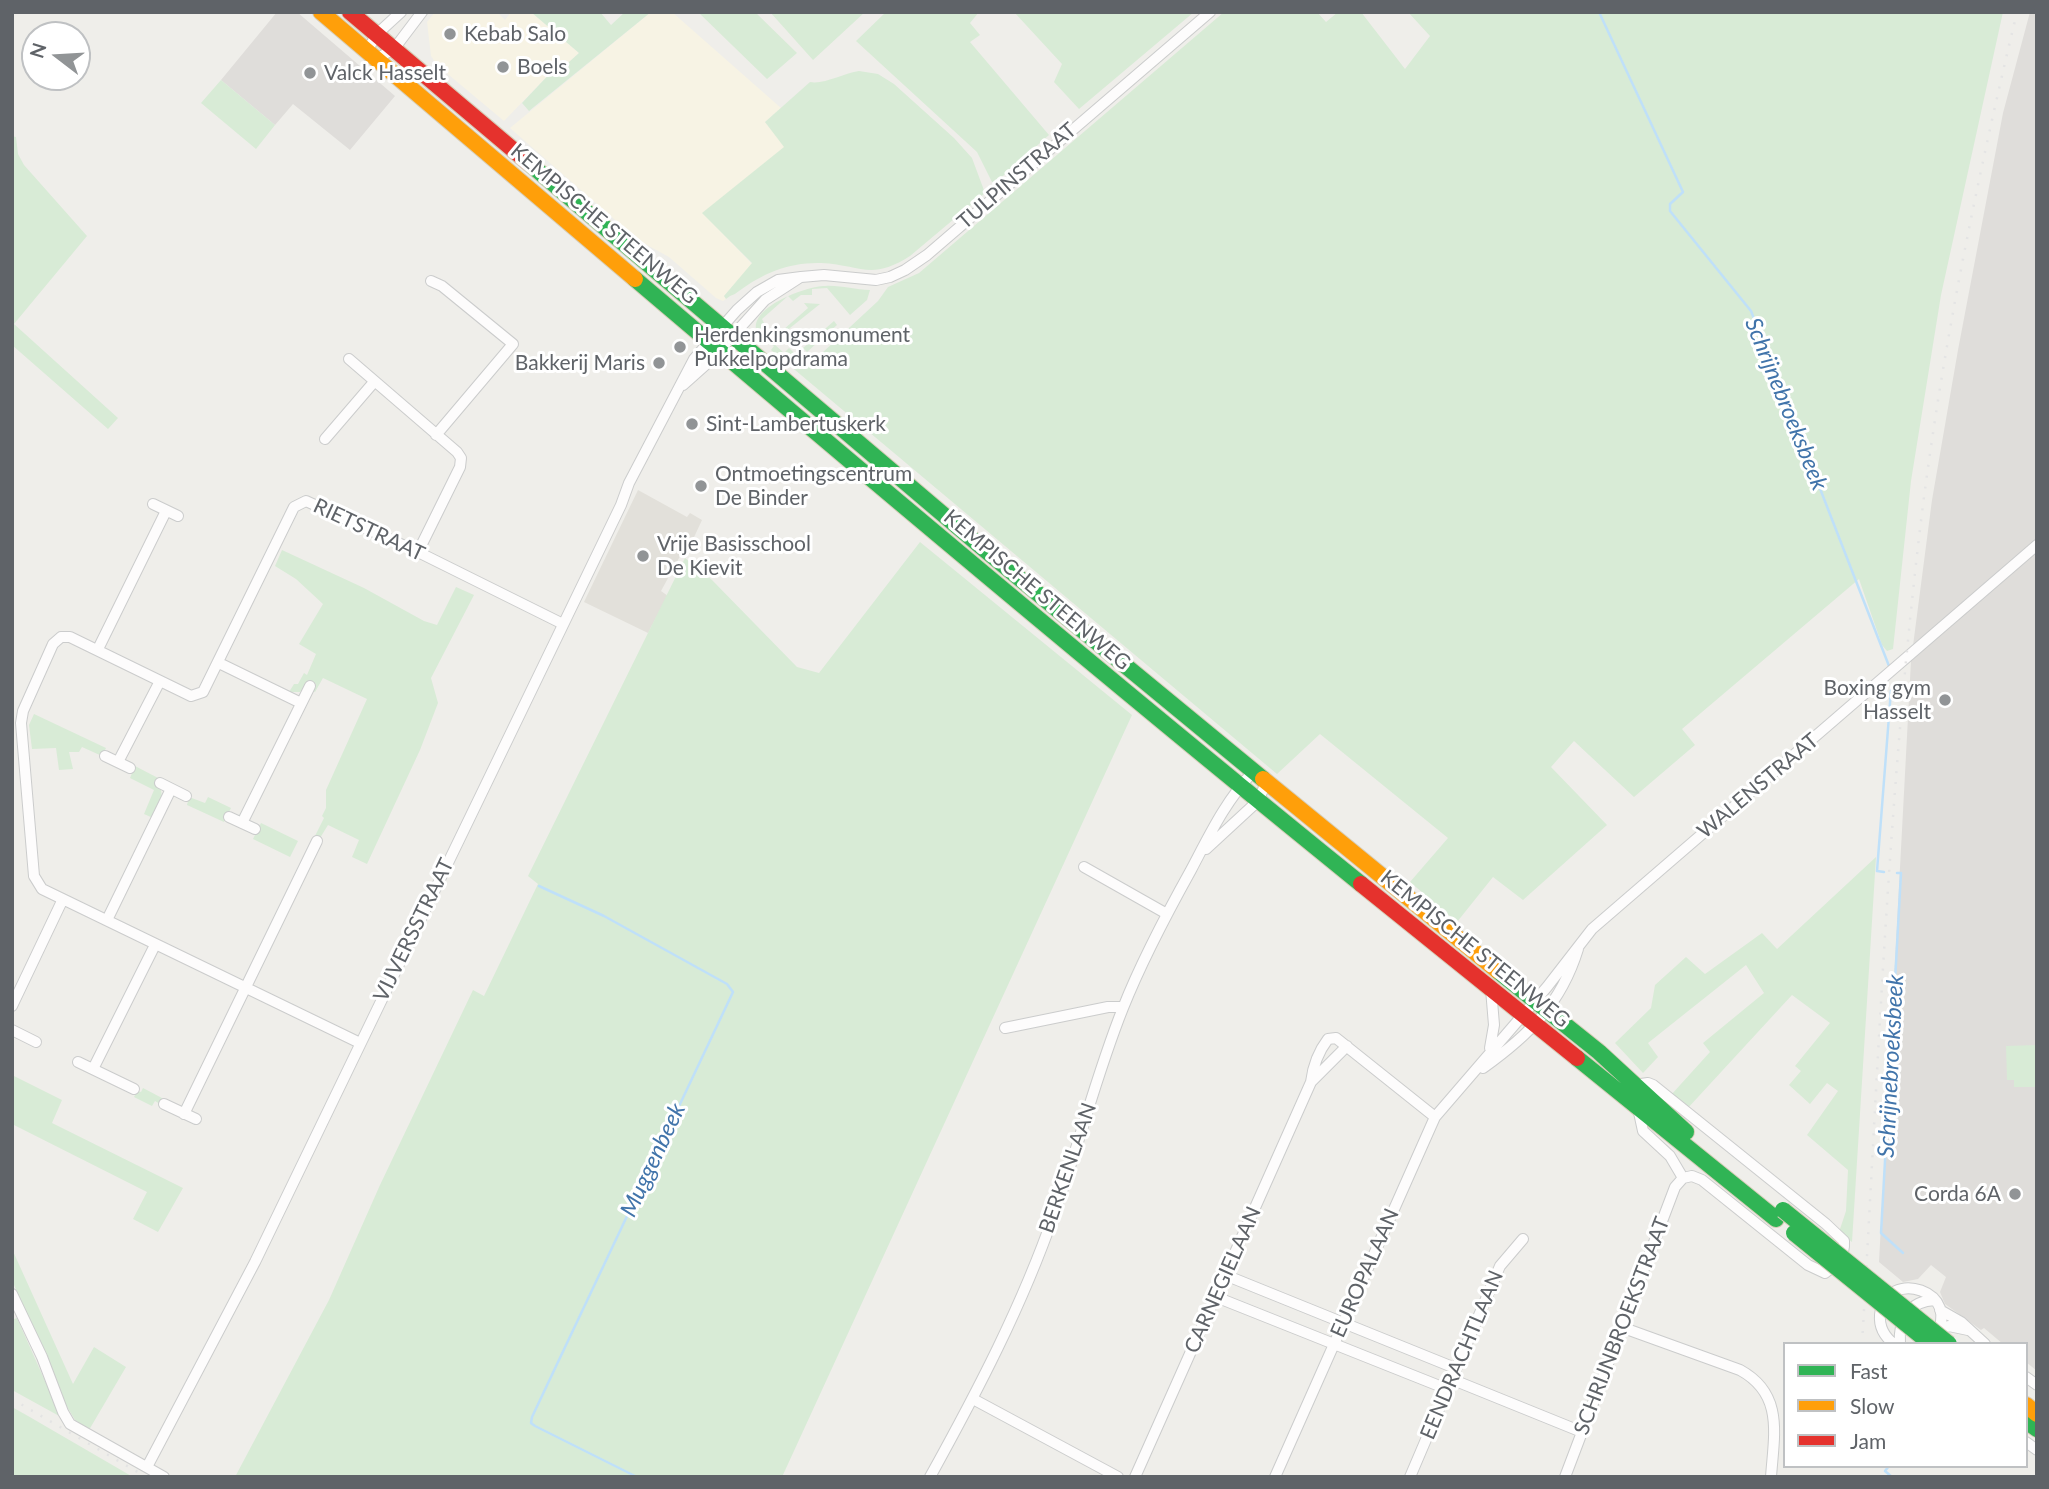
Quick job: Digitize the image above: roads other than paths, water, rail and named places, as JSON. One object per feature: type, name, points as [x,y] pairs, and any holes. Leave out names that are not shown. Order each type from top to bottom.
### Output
[{"type":"main road","name":"KEMPISCHE STEENWEG","points":[[321,12],[816,433],[1258,801],[1638,1108],[1946,1342]]},
{"type":"main road","name":"KEMPISCHE STEENWEG","points":[[350,12],[726,332],[1266,783],[1599,1052],[1779,1214],[1933,1339]]},
{"type":"street","points":[[401,12],[377,34],[372,55],[394,49],[422,12]]},
{"type":"street","name":"TULPINSTRAAT","points":[[726,332],[757,292],[778,280],[824,275],[876,280],[905,270],[933,250],[1210,12]]},
{"type":"street","points":[[431,281],[442,286],[513,344],[436,435]]},
{"type":"street","name":"VIJVERSSTRAAT","points":[[147,1467],[255,1262],[675,391],[694,359],[715,346],[726,332]]},
{"type":"street","points":[[349,359],[461,458],[460,467],[418,552]]},
{"type":"street","points":[[325,439],[374,382]]},
{"type":"street","points":[[334,429],[344,438]]},
{"type":"street","name":"RIETSTRAAT","points":[[62,901],[42,889],[34,876],[21,723],[23,711],[53,644],[61,637],[69,637],[191,696],[203,692],[294,506],[306,501],[312,502],[563,624]]},
{"type":"street","points":[[153,504],[178,516]]},
{"type":"street","points":[[98,649],[166,510]]},
{"type":"street","name":"WALENSTRAAT","points":[[1529,1019],[1540,1005],[1559,996],[1579,948],[1592,929],[2037,545]]},
{"type":"street","points":[[219,663],[301,703]]},
{"type":"street","points":[[118,762],[160,681]]},
{"type":"street","points":[[243,823],[310,686]]},
{"type":"street","points":[[105,756],[130,768]]},
{"type":"street","name":"BERKENLAAN","points":[[930,1477],[1009,1326],[1054,1215],[1103,1061],[1124,1007],[1167,914],[1198,856],[1240,786],[1253,772]]},
{"type":"street","points":[[160,783],[186,796]]},
{"type":"street","name":"BERKENLAAN","points":[[1198,856],[1258,801],[1266,783]]},
{"type":"street","points":[[107,920],[172,789]]},
{"type":"street","points":[[229,817],[255,830]]},
{"type":"street","points":[[184,1114],[317,841]]},
{"type":"street","points":[[298,851],[309,857]]},
{"type":"street","points":[[1084,867],[1167,914]]},
{"type":"street","points":[[12,1006],[62,901],[107,920],[360,1043]]},
{"type":"street","points":[[93,1069],[155,945]]},
{"type":"street","points":[[1489,1054],[1494,1025],[1491,989]]},
{"type":"street","points":[[1005,1028],[1108,1007],[1124,1007]]},
{"type":"street","name":"EUROPALAAN","points":[[1275,1477],[1434,1117],[1489,1054],[1529,1019]]},
{"type":"street","name":"EUROPALAAN","points":[[1469,1078],[1516,1043],[1529,1019]]},
{"type":"street","points":[[12,1030],[36,1042]]},
{"type":"street","name":"CARNEGIELAAN","points":[[1135,1477],[1311,1082],[1312,1069],[1322,1047],[1328,1039],[1336,1038],[1347,1046],[1311,1082]]},
{"type":"street","points":[[1347,1046],[1434,1117]]},
{"type":"street","points":[[78,1062],[134,1089]]},
{"type":"street","name":"KEMPISCHE STEENWEG","points":[[1634,1085],[1653,1085],[1826,1224],[1844,1241],[1844,1252],[1838,1263],[1825,1273],[1808,1265],[1702,1180],[1692,1176],[1683,1178],[1670,1156],[1643,1131],[1638,1108]]},
{"type":"street","points":[[164,1104],[196,1119]]},
{"type":"street","name":"SCHRIJNBROEKSTRAAT","points":[[1565,1477],[1675,1186],[1683,1178]]},
{"type":"street","name":"EENDRACHTLAAN","points":[[1410,1477],[1500,1266],[1523,1239]]},
{"type":"street","points":[[1225,1275],[1343,1323],[1451,1379]]},
{"type":"street","points":[[1890,1341],[1882,1328],[1880,1318],[1884,1304],[1901,1289],[1909,1288],[1921,1290],[1983,1342]]},
{"type":"street","points":[[12,1294],[42,1357],[63,1412],[71,1424],[164,1477]]},
{"type":"street","points":[[1216,1297],[1334,1344],[1451,1379],[1582,1432]]},
{"type":"street","points":[[1900,1342],[1899,1326],[1912,1307],[1925,1300],[1935,1301]]},
{"type":"street","points":[[1933,1339],[1935,1301]]},
{"type":"street","points":[[1933,1339],[1949,1326],[1968,1330]]},
{"type":"street","points":[[1621,1327],[1753,1377],[1762,1387],[1773,1412],[1771,1477]]},
{"type":"street","points":[[973,1399],[1118,1477]]},
{"type":"waterway","name":"Schrijnebroeksbeek","points":[[1599,12],[1683,192],[1670,204],[1670,211],[1751,311],[1889,666]]},
{"type":"waterway","name":"Schrijnebroeksbeek","points":[[1884,872],[1877,871],[1891,690]]},
{"type":"waterway","name":"Schrijnebroeksbeek","points":[[1897,873],[1901,873],[1881,1233],[1903,1253]]},
{"type":"waterway","name":"Muggenbeek","points":[[539,886],[604,916],[727,984],[733,992],[532,1417],[531,1423],[535,1426],[637,1477]]},
{"type":"waterway","name":"Schrijnebroeksbeek","points":[[1887,1468],[1885,1471],[1892,1477]]},
{"type":"railway","points":[[1862,1342],[1892,834],[1920,529],[1938,399],[1961,269],[2017,12]]},
{"type":"railway","points":[[12,1399],[146,1477]]},
{"type":"railway","points":[[1848,1468],[1848,1477]]},
{"type":"place","name":"Kebab Salo","points":[[450,34]]},
{"type":"place","name":"Boels","points":[[503,67]]},
{"type":"place","name":"Valck Hasselt","points":[[310,73]]},
{"type":"place","name":"Herdenkingsmonument Pukkelpopdrama","points":[[680,347]]},
{"type":"place","name":"Bakkerij Maris","points":[[659,363]]},
{"type":"place","name":"Sint-Lambertuskerk","points":[[692,424]]},
{"type":"place","name":"Ontmoetingscentrum De Binder","points":[[701,486]]},
{"type":"place","name":"Vrije Basisschool De Kievit","points":[[643,556]]},
{"type":"place","name":"Boxing gym Hasselt","points":[[1945,700]]},
{"type":"place","name":"Corda 6A","points":[[2015,1194]]}]
